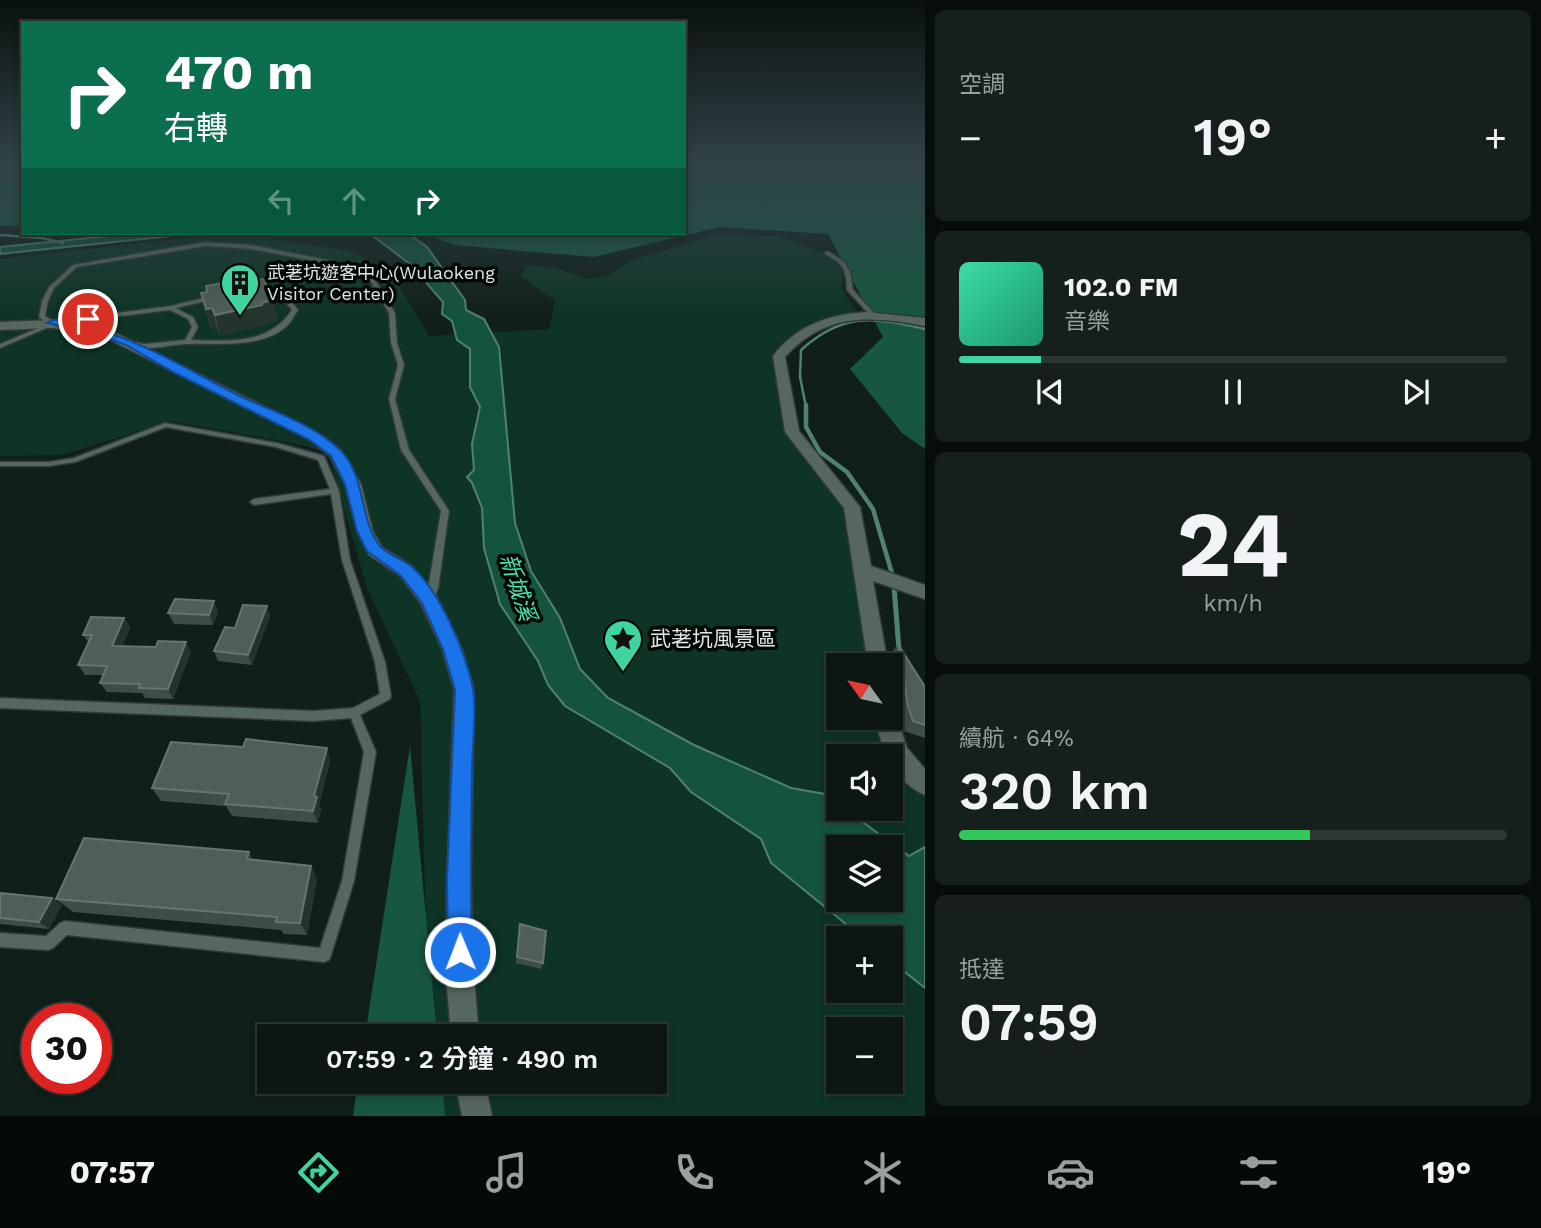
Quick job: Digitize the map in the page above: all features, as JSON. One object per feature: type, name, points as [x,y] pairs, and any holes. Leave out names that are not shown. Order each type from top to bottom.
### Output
[{"type":"street","points":[[878,653],[878,576],[852,507],[792,432],[779,356],[792,339],[808,327],[824,321],[873,315],[925,323]]},
{"type":"street","points":[[0,326],[53,324],[98,331],[130,343],[180,371],[315,437],[336,453],[353,484],[365,531],[375,551],[406,571],[429,600],[452,649],[464,690],[458,878],[464,1024]]},
{"type":"street","points":[[878,576],[925,592]]},
{"type":"street","points":[[888,730],[890,742],[910,770],[925,784]]},
{"type":"street","points":[[472,1094],[477,1116]]},
{"type":"lane","points":[[53,324],[42,317],[45,301],[52,287],[75,266],[206,244],[240,246],[332,263],[356,271],[373,281],[392,313],[394,343],[401,365],[392,399],[405,450],[445,511],[429,600]]},
{"type":"lane","points":[[827,253],[842,261],[849,271],[850,290],[873,315]]},
{"type":"lane","points":[[130,343],[144,346],[263,337],[281,329],[291,319],[295,310],[290,301],[280,294],[251,291]]},
{"type":"lane","points":[[0,346],[53,324],[172,308],[218,296]]},
{"type":"lane","points":[[172,308],[191,318],[195,327],[187,342]]},
{"type":"lane","points":[[0,464],[48,464],[75,460],[165,425],[277,445],[321,458],[335,491],[346,560],[380,662],[386,696],[354,713],[314,716],[0,703]]},
{"type":"lane","points":[[254,502],[335,491]]},
{"type":"lane","points":[[0,940],[48,943],[65,928],[324,955],[348,881],[370,752],[354,713]]},
{"type":"shaded area","points":[[0,215],[21,215],[21,225],[0,226]]},
{"type":"shaded area","points":[[686,215],[925,215],[925,449],[902,433],[850,369],[883,337],[828,234],[720,227],[594,257],[454,245],[428,235],[686,235]]},
{"type":"shaded area","name":"武荖坑風景區","points":[[714,235],[777,236],[802,244],[837,261],[842,268],[842,289],[855,310],[869,320],[843,324],[813,335],[783,358],[799,432],[809,452],[840,481],[859,507],[868,540],[871,582],[886,653],[826,653],[826,730],[900,730],[911,785],[925,795],[925,1116],[431,1116],[430,1094],[667,1094],[667,1024],[429,1024],[420,701],[367,588],[328,453],[298,444],[170,421],[62,455],[0,456],[0,259],[175,239],[257,236],[353,252],[380,267],[396,281],[429,336],[549,329],[555,299],[521,276],[527,265],[557,268],[587,279],[611,274],[629,261]]},
{"type":"shaded area","points":[[410,746],[436,1024],[367,1024]]},
{"type":"shaded area","points":[[356,1094],[443,1094],[445,1116],[353,1116]]},
{"type":"water","points":[[119,235],[181,235],[0,254],[0,247]]},
{"type":"water","name":"新城溪","points":[[372,235],[410,235],[427,247],[465,300],[466,310],[484,319],[499,347],[515,523],[531,571],[560,618],[580,669],[608,698],[694,745],[791,788],[825,794],[826,821],[861,821],[880,835],[826,835],[826,908],[771,863],[761,839],[691,792],[670,768],[565,706],[548,685],[538,661],[500,604],[484,548],[482,508],[467,477],[474,470],[472,444],[480,407],[470,387],[470,349],[457,340],[452,321],[442,314],[443,302],[410,264]]},
{"type":"water","points":[[925,847],[925,988],[903,971],[903,926],[848,926],[831,912],[903,912],[903,852],[909,856]]},
{"type":"building","points":[[250,278],[251,281],[264,279],[273,300],[215,315],[212,308],[206,309],[201,293],[207,292],[206,286]]},
{"type":"building","points":[[175,599],[214,601],[209,615],[168,613]]},
{"type":"building","points":[[243,605],[267,606],[248,655],[214,651],[225,627],[235,628]]},
{"type":"building","points":[[91,617],[124,618],[112,646],[156,647],[158,641],[186,642],[168,689],[139,688],[140,684],[100,683],[107,666],[78,665],[92,635],[83,635]]},
{"type":"building","points":[[898,644],[925,687],[925,725],[913,721],[903,675],[903,653],[899,653]]},
{"type":"building","points":[[246,739],[327,748],[314,796],[317,797],[313,811],[225,804],[229,794],[152,788],[171,742],[243,747]]},
{"type":"building","points":[[84,838],[249,852],[247,859],[311,866],[300,923],[276,922],[277,917],[56,899]]},
{"type":"building","points":[[0,893],[52,898],[39,922],[0,918]]},
{"type":"building","points":[[520,924],[546,931],[543,963],[517,957]]},
{"type":"waterway","points":[[0,235],[42,238],[63,243]]},
{"type":"waterway","points":[[806,407],[800,377],[801,350],[816,338],[845,323],[859,321],[874,320],[925,329]]},
{"type":"waterway","points":[[806,407],[806,427],[820,452],[847,472],[873,509],[893,577]]},
{"type":"waterway","points":[[894,586],[899,650]]},
{"type":"place","name":"武荖坑遊客中心(Wulaokeng Visitor Center)","points":[[240,317]]},
{"type":"place","name":"武荖坑風景區","points":[[623,673]]},
{"type":"route","points":[[88,319],[53,324],[98,331],[130,343],[180,371],[315,437],[336,453],[353,484],[358,510],[375,551],[406,571],[429,600],[452,649],[464,690],[458,878],[460,952]]}]
